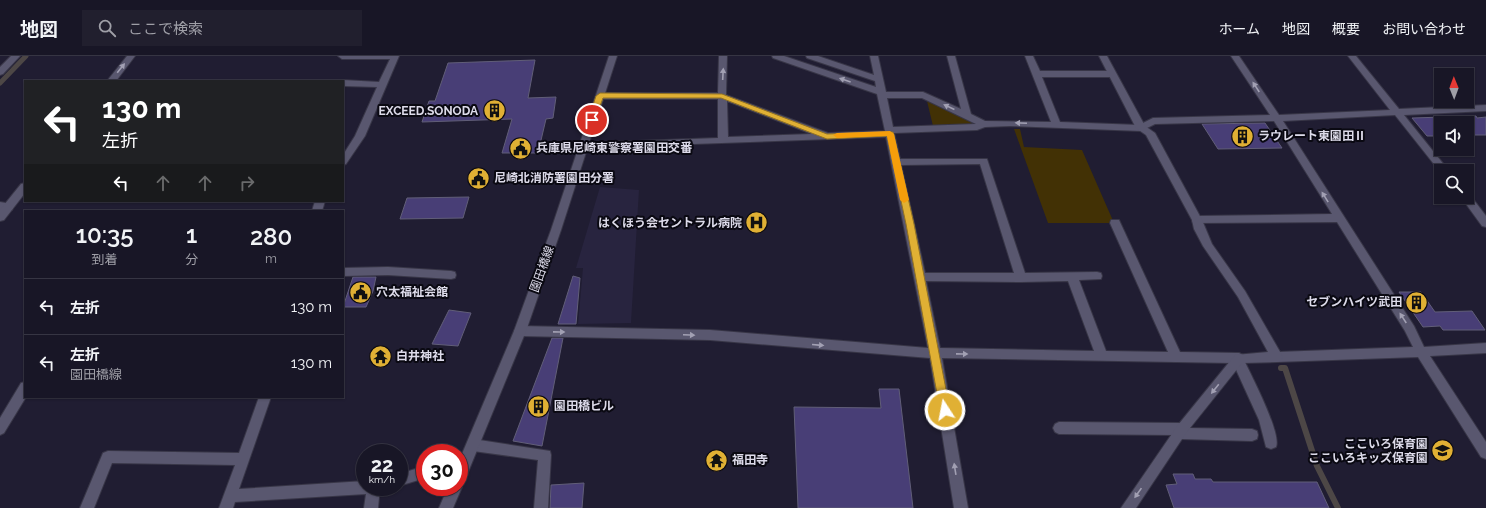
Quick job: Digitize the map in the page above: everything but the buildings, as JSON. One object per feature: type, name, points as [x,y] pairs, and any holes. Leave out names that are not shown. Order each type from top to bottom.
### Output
[{"type":"street","points":[[1,70],[16,56]]},
{"type":"street","points":[[112,80],[131,56]]},
{"type":"street","points":[[342,56],[395,56],[360,136],[344,160]]},
{"type":"street","name":"園田橋線","points":[[468,452],[473,445],[520,331],[600,96],[612,56]]},
{"type":"street","points":[[723,56],[723,141]]},
{"type":"street","points":[[776,56],[797,59],[882,94],[923,95],[984,124]]},
{"type":"street","points":[[810,56],[879,80]]},
{"type":"street","points":[[874,56],[920,277],[961,508]]},
{"type":"street","points":[[951,56],[968,116]]},
{"type":"street","points":[[1029,56],[1057,124]]},
{"type":"street","points":[[1103,56],[1141,128]]},
{"type":"street","points":[[1235,56],[1410,329],[1421,352],[1486,453]]},
{"type":"street","points":[[1352,56],[1438,164]]},
{"type":"street","points":[[1036,74],[1112,74]]},
{"type":"street","points":[[344,84],[382,85]]},
{"type":"street","points":[[600,96],[722,96],[827,136]]},
{"type":"street","points":[[1141,128],[1153,121],[1276,118],[1396,111],[1486,108]]},
{"type":"street","points":[[583,146],[827,136],[976,127],[984,124],[1010,123],[1141,128],[1150,133],[1197,220],[1201,235],[1211,253],[1236,285],[1277,357]]},
{"type":"street","points":[[896,162],[984,161],[1022,278]]},
{"type":"street","points":[[0,217],[4,207],[24,187]]},
{"type":"street","points":[[1472,204],[1484,217]]},
{"type":"street","points":[[1197,220],[1339,218]]},
{"type":"street","points":[[1115,223],[1176,357]]},
{"type":"street","points":[[344,272],[388,271],[451,274]]},
{"type":"street","points":[[920,277],[1022,278],[1097,276]]},
{"type":"street","points":[[1072,277],[1102,356]]},
{"type":"street","points":[[520,331],[710,335],[934,353],[1238,359],[1486,348]]},
{"type":"street","points":[[1128,508],[1181,431],[1238,359]]},
{"type":"street","points":[[1238,359],[1265,420],[1271,443]]},
{"type":"street","points":[[0,429],[24,389]]},
{"type":"street","points":[[265,398],[228,502],[356,489]]},
{"type":"street","points":[[1059,428],[1181,431],[1252,435]]},
{"type":"street","points":[[473,445],[545,455],[541,508]]},
{"type":"street","points":[[87,508],[108,457],[242,459]]},
{"type":"street","points":[[371,508],[372,496]]},
{"type":"street","points":[[446,508],[451,496]]},
{"type":"shaded area","points":[[927,101],[978,124],[933,126]]},
{"type":"shaded area","points":[[1014,129],[1020,129],[1024,147],[1082,150],[1114,223],[1048,223]]},
{"type":"shaded area","points":[[600,187],[639,190],[631,323],[578,324],[583,268],[576,268]]},
{"type":"waterway","points":[[0,83],[26,56]]},
{"type":"waterway","points":[[1281,368],[1285,368],[1317,466],[1338,508]]},
{"type":"slow traffic","points":[[837,135],[890,134],[904,200]]},
{"type":"place","name":"EXCEED.SONODA","points":[[494,111]]},
{"type":"place","name":"ラウレート東園田Ⅱ","points":[[1242,136]]},
{"type":"place","name":"兵庫県尼崎東警察署園田交番","points":[[521,148]]},
{"type":"place","name":"尼崎北消防署園田分署","points":[[479,178]]},
{"type":"place","name":"はくほう会セントラル病院","points":[[757,223]]},
{"type":"place","name":"穴太福祉会館","points":[[361,292]]},
{"type":"place","name":"セブンハイツ武田","points":[[1417,302]]},
{"type":"place","name":"白井神社","points":[[380,356]]},
{"type":"place","name":"園田橋ビル","points":[[538,406]]},
{"type":"place","name":"ここいろ保育園 ここいろキッズ保育園","points":[[1443,451]]},
{"type":"place","name":"福田寺","points":[[717,460]]},
{"type":"route","points":[[592,120],[600,96],[722,96],[827,136],[890,134],[910,224],[945,410]]}]
